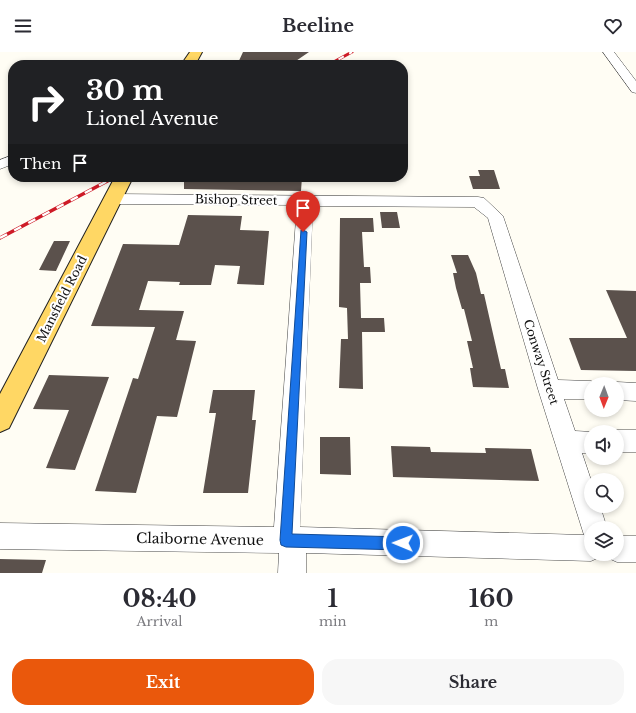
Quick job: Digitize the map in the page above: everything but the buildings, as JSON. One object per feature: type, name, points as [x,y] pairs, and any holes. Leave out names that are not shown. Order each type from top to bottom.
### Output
[{"type":"main road","name":"Mansfield Road","points":[[0,420],[121,182]]},
{"type":"street","points":[[608,52],[636,89]]},
{"type":"street","points":[[622,71],[636,71]]},
{"type":"street","name":"Bishop Street","points":[[112,199],[478,202]]},
{"type":"street","points":[[292,573],[289,540],[305,201]]},
{"type":"street","name":"Conway Street","points":[[478,202],[495,216],[592,521]]},
{"type":"street","points":[[549,389],[584,390]]},
{"type":"street","points":[[624,391],[636,392]]},
{"type":"street","points":[[624,441],[636,441]]},
{"type":"street","points":[[567,442],[584,442]]},
{"type":"street","name":"Claiborne Avenue","points":[[0,536],[289,540],[584,548]]},
{"type":"street","points":[[624,549],[636,549]]},
{"type":"railway","points":[[337,60],[352,52]]},
{"type":"railway","points":[[0,238],[106,182]]},
{"type":"route","points":[[303,232],[286,540],[403,543]]}]
